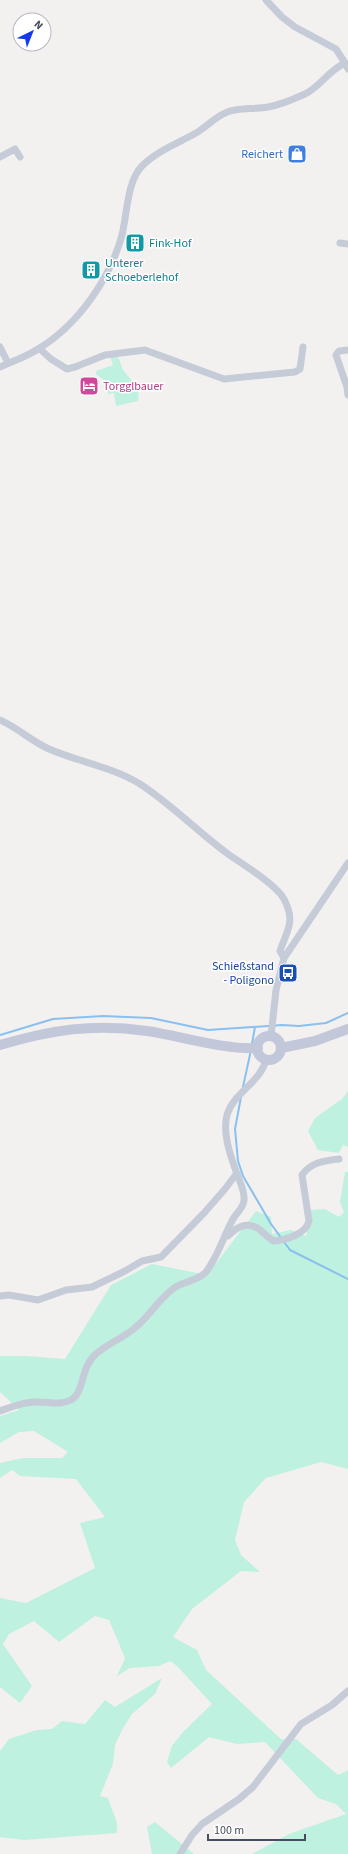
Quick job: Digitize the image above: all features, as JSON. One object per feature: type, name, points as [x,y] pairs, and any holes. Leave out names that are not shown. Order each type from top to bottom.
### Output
[{"type":"main road","points":[[0,1045],[51,1031],[95,1026],[146,1031],[253,1048],[266,1060],[277,1058],[281,1048],[277,1039],[271,1033],[253,1048]]},
{"type":"main road","points":[[281,1048],[315,1041],[348,1028]]},
{"type":"street","points":[[0,367],[40,349],[65,330],[101,284],[110,268],[122,235],[128,201],[136,175],[142,167],[166,149],[196,133],[224,114],[233,110],[268,107],[304,95],[335,67],[346,66],[336,49],[295,27],[282,17],[266,0]]},
{"type":"street","points":[[0,156],[15,149],[20,157]]},
{"type":"street","points":[[340,243],[348,244]]},
{"type":"street","points":[[0,347],[8,363]]},
{"type":"street","points":[[40,349],[52,359],[67,368],[75,367],[105,355],[145,350],[224,379],[295,372],[300,369],[303,347]]},
{"type":"street","points":[[348,350],[339,352],[336,355],[347,387],[348,395]]},
{"type":"street","points":[[0,720],[13,725],[30,739],[50,749],[109,769],[139,784],[179,814],[204,836],[278,890],[288,907],[290,922],[289,929],[280,951],[284,958]]},
{"type":"street","points":[[271,1033],[276,990],[284,958],[348,863]]},
{"type":"street","points":[[0,1411],[35,1402],[61,1404],[74,1398],[78,1394],[83,1375],[90,1360],[104,1348],[125,1337],[175,1287],[201,1276],[218,1253],[224,1236],[244,1200],[243,1189],[236,1173],[226,1136],[226,1121],[232,1105],[262,1071],[266,1060]]},
{"type":"street","points":[[224,1236],[228,1236],[236,1227],[243,1224],[258,1229],[274,1241],[303,1232],[307,1228],[309,1221],[302,1175],[315,1163],[339,1158]]},
{"type":"street","points":[[0,1296],[8,1295],[38,1300],[66,1290],[92,1287],[142,1261],[161,1257],[204,1213],[225,1189],[236,1173]]},
{"type":"street","points":[[180,1854],[192,1834],[202,1824],[239,1799],[253,1787],[301,1724],[332,1705],[348,1690]]},
{"type":"green space","points":[[115,354],[124,371],[137,386],[139,395],[138,401],[116,406],[114,393],[108,394],[107,389],[109,382],[96,374],[96,371],[113,365],[110,356]]},
{"type":"green space","points":[[348,1091],[348,1147],[343,1145],[339,1153],[318,1150],[308,1131],[315,1118],[342,1099]]},
{"type":"green space","points":[[345,1172],[348,1172],[348,1469],[321,1462],[266,1478],[244,1502],[235,1540],[241,1555],[260,1572],[241,1571],[192,1609],[173,1637],[197,1650],[206,1670],[281,1739],[296,1739],[338,1775],[348,1770],[348,1854],[252,1854],[289,1834],[346,1814],[336,1804],[318,1798],[265,1742],[237,1744],[209,1737],[171,1768],[167,1762],[172,1746],[183,1732],[212,1704],[177,1666],[170,1661],[159,1666],[130,1668],[117,1676],[125,1658],[109,1620],[95,1616],[59,1642],[34,1621],[9,1634],[3,1644],[32,1686],[20,1703],[0,1687],[0,1598],[26,1603],[95,1568],[80,1523],[105,1517],[76,1479],[20,1476],[12,1470],[0,1478],[0,1463],[23,1458],[62,1458],[68,1452],[34,1431],[19,1432],[0,1443],[0,1416],[19,1410],[0,1392],[0,1356],[65,1359],[111,1285],[152,1264],[207,1275],[256,1211],[271,1217],[272,1234],[291,1230],[306,1236],[311,1210],[325,1209],[339,1217],[344,1212],[340,1202]]},
{"type":"green space","points":[[162,1678],[155,1694],[132,1714],[123,1728],[115,1745],[113,1764],[100,1796],[108,1798],[117,1823],[117,1833],[24,1840],[0,1837],[0,1751],[9,1739],[37,1730],[52,1729],[62,1721],[85,1724],[105,1700],[115,1707]]},
{"type":"green space","points":[[155,1822],[194,1854],[152,1854],[147,1827]]},
{"type":"waterway","points":[[0,1035],[53,1019],[103,1016],[151,1018],[208,1030],[282,1025],[299,1026],[326,1023],[348,1013]]},
{"type":"waterway","points":[[252,1044],[255,1027]]},
{"type":"waterway","points":[[243,1087],[251,1050]]},
{"type":"waterway","points":[[241,1097],[235,1129],[238,1161],[243,1176],[271,1224],[290,1250],[348,1279]]},
{"type":"place","name":"Reichert","points":[[297,154]]},
{"type":"place","name":"Fink-Hof","points":[[135,243]]},
{"type":"place","name":"Unterer Schoeberlehof","points":[[91,270]]},
{"type":"place","name":"Torgglbauer","points":[[89,386]]},
{"type":"place","name":"Schießstand - Poligono","points":[[288,973]]}]
